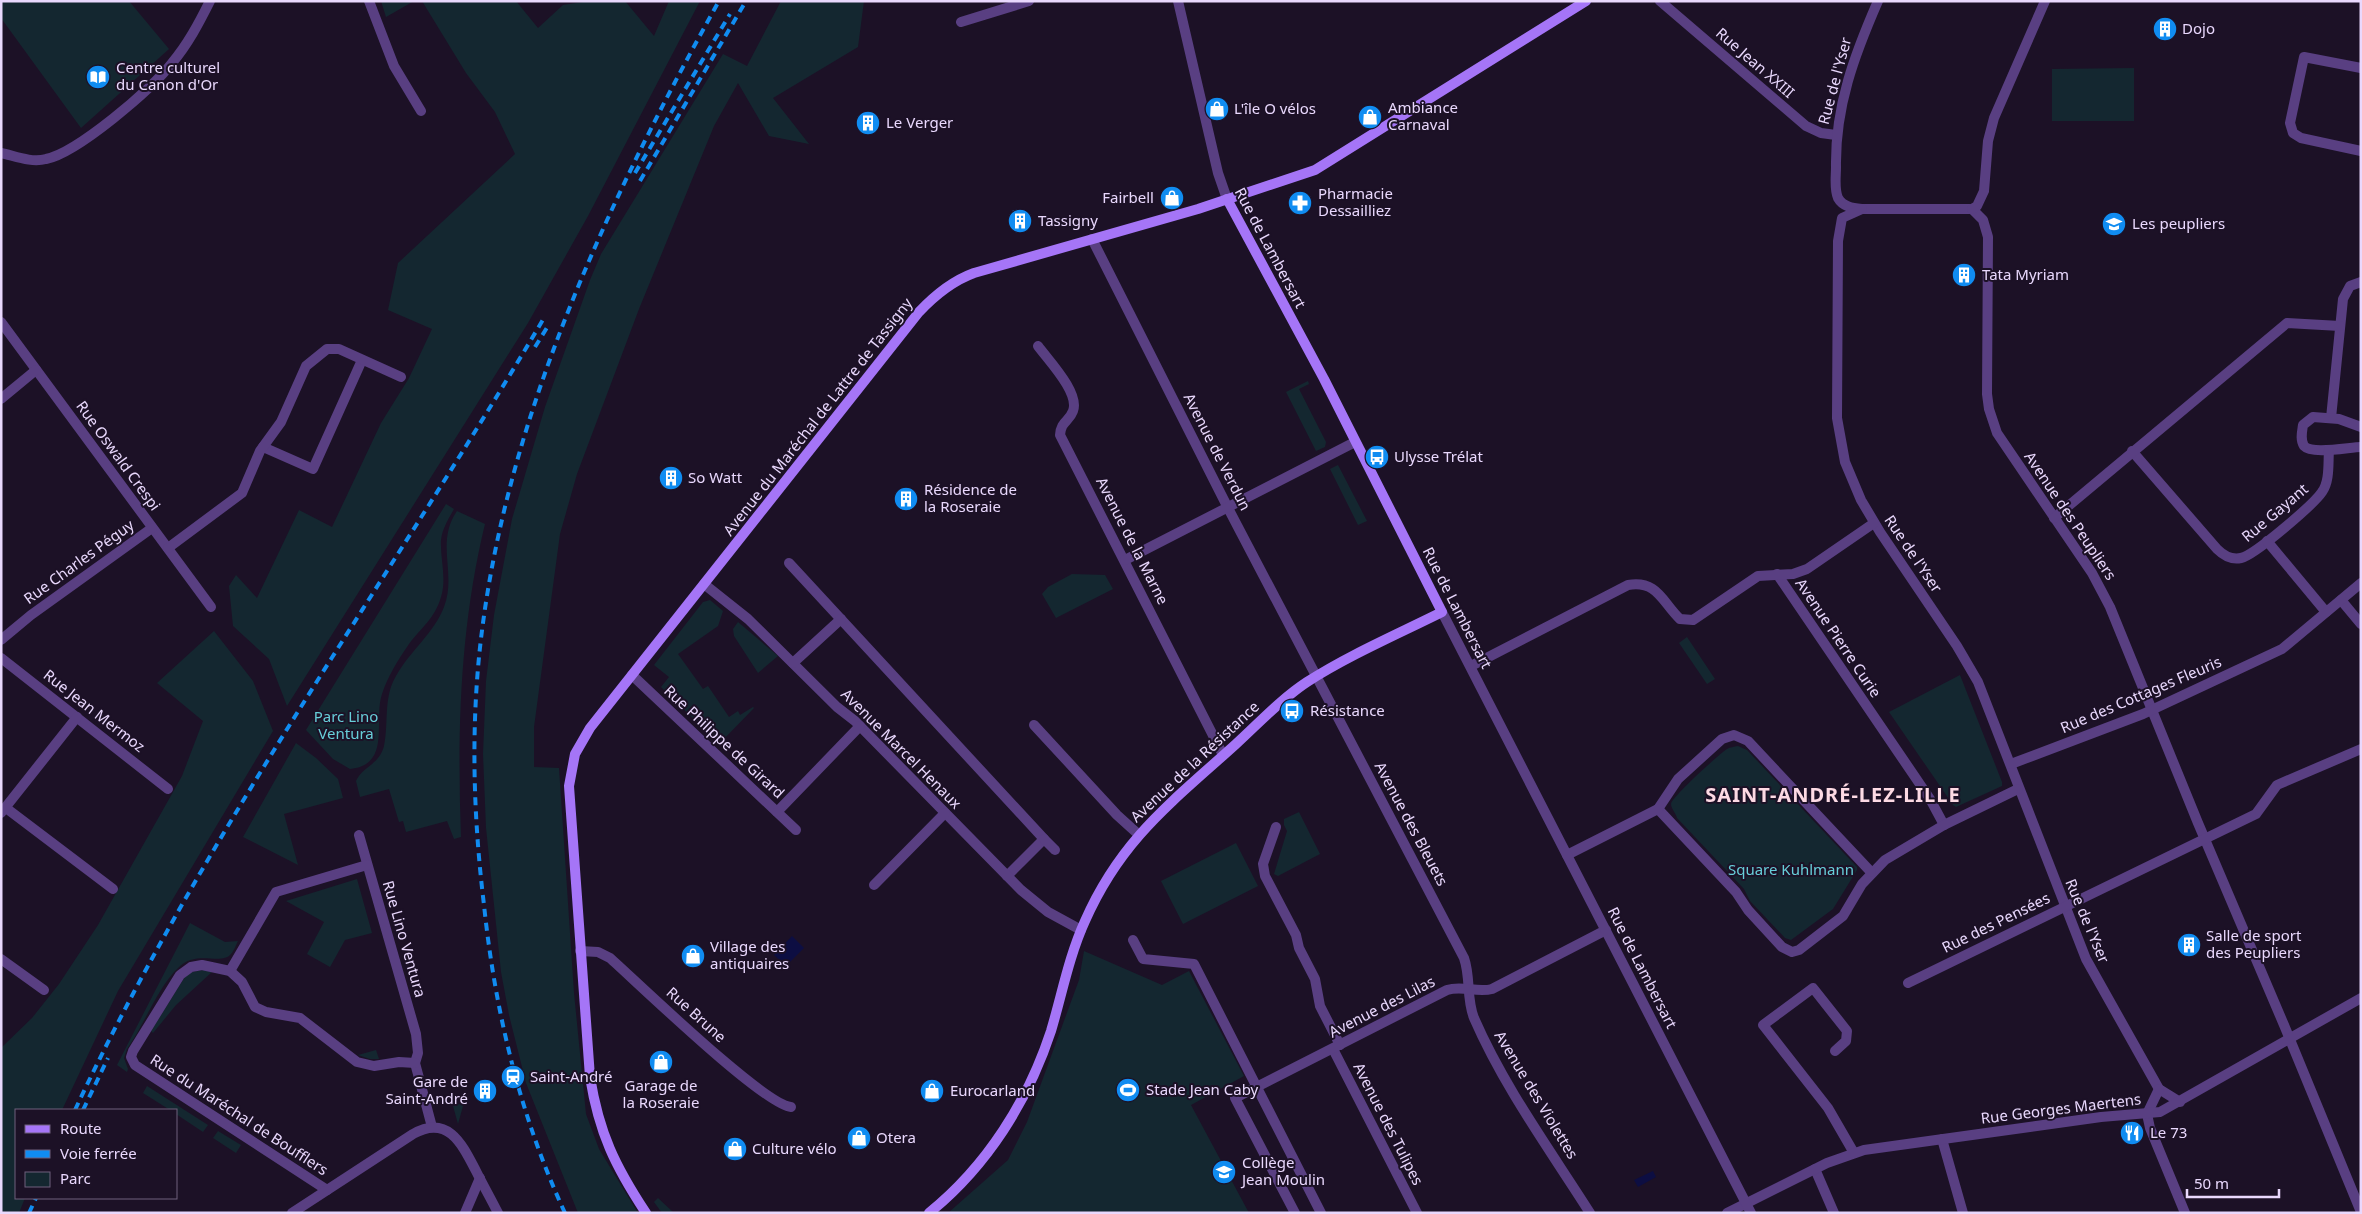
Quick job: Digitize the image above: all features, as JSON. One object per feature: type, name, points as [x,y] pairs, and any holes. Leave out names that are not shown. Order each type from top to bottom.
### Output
[{"type":"main road","name":"Avenue du Maréchal de Lattre de Tassigny","points":[[646,1213],[627,1185],[607,1147],[594,1104],[590,1077],[580,951],[570,778],[576,754],[586,733],[847,402],[930,300],[965,276],[1227,199],[1315,170],[1586,1]]},
{"type":"main road","name":"Rue de Lambersart","points":[[1227,199],[1442,612]]},
{"type":"main road","name":"Avenue de la Résistance","points":[[929,1213],[957,1188],[982,1160],[998,1139],[1018,1106],[1048,1039],[1068,967],[1081,930],[1112,869],[1138,834],[1289,696],[1317,676],[1442,612]]},
{"type":"street","points":[[1,153],[38,161],[54,157],[79,144],[145,90],[171,64],[187,43],[210,1]]},
{"type":"street","points":[[369,1],[394,66],[421,112]]},
{"type":"street","points":[[961,22],[1029,1]]},
{"type":"street","name":"Rue de Lambersart","points":[[1178,1],[1218,173],[1227,199]]},
{"type":"street","name":"Rue Jean XXIII","points":[[1660,1],[1806,126],[1821,133],[1836,135]]},
{"type":"street","name":"Rue de l'Yser","points":[[1862,209],[1849,207],[1838,198],[1836,186],[1836,135],[1853,62],[1878,1]]},
{"type":"street","points":[[1862,209],[1972,209],[1977,206],[1984,191],[1988,141],[1994,118],[2045,1]]},
{"type":"street","points":[[2361,68],[2304,58],[2290,123],[2296,136],[2361,151]]},
{"type":"street","name":"Rue de l'Yser","points":[[1862,209],[1846,214],[1840,221],[1838,228],[1836,418],[1848,471],[1874,523],[1970,668],[2011,764],[2018,789],[2090,968],[2159,1089],[2180,1102]]},
{"type":"street","name":"Avenue des Peupliers","points":[[1972,209],[1983,220],[1988,237],[1989,409],[1997,433],[2101,588],[2361,1212]]},
{"type":"street","name":"Avenue de Verdun","points":[[1092,239],[1228,508],[1317,676]]},
{"type":"street","points":[[2331,418],[2343,299],[2346,290],[2350,286],[2361,282]]},
{"type":"street","name":"Rue Oswald Crespi","points":[[1,322],[212,607]]},
{"type":"street","points":[[2054,518],[2287,323],[2340,326]]},
{"type":"street","name":"Avenue de la Marne","points":[[1038,346],[1070,389],[1074,401],[1073,412],[1061,426],[1060,435],[1223,755]]},
{"type":"street","points":[[168,548],[242,493],[263,447],[281,422],[306,366],[314,358],[327,349],[334,348],[401,377]]},
{"type":"street","points":[[263,447],[313,469],[362,360]]},
{"type":"street","points":[[1,399],[36,370]]},
{"type":"street","points":[[2361,427],[2331,418],[2309,418],[2303,426],[2302,439],[2306,448],[2328,450],[2361,448]]},
{"type":"street","points":[[1125,560],[1355,442]]},
{"type":"street","name":"Rue Gayant","points":[[2132,451],[2221,553],[2239,559],[2267,542],[2322,492],[2326,480],[2328,450]]},
{"type":"street","points":[[1470,666],[1628,585],[1642,583],[1648,586],[1661,596],[1680,619],[1686,620],[1700,617],[1753,579],[1777,574],[1793,574],[1807,570],[1874,523]]},
{"type":"street","name":"Rue Charles Péguy","points":[[1,640],[31,615],[152,528]]},
{"type":"street","points":[[2267,542],[2326,612]]},
{"type":"street","points":[[789,563],[1055,850]]},
{"type":"street","name":"Avenue Pierre Curie","points":[[1777,574],[1930,799],[1944,824]]},
{"type":"street","name":"Rue des Cottages Fleuris","points":[[2011,764],[2152,710],[2282,649],[2361,583]]},
{"type":"street","name":"Avenue Marcel Henaux","points":[[704,584],[748,619],[837,707],[860,726],[1007,876],[1041,907],[1081,930]]},
{"type":"street","points":[[2341,600],[2361,624]]},
{"type":"street","name":"Rue de Lambersart","points":[[1442,612],[1749,1208]]},
{"type":"street","points":[[793,663],[841,619]]},
{"type":"street","name":"Rue Jean Mermoz","points":[[1,658],[168,789]]},
{"type":"street","name":"Rue Philippe de Girard","points":[[632,675],[796,830]]},
{"type":"street","name":"Avenue des Bleuets","points":[[1317,676],[1464,958],[1468,972],[1467,988]]},
{"type":"street","points":[[77,717],[4,810],[112,889]]},
{"type":"street","points":[[1034,725],[1116,815],[1138,834]]},
{"type":"street","points":[[777,812],[860,726]]},
{"type":"street","points":[[1567,855],[1658,809],[1672,786],[1722,739],[1730,735],[1739,736],[1748,741],[1871,872]]},
{"type":"street","name":"Rue des Pensées","points":[[1908,983],[2256,814],[2277,785],[2361,749]]},
{"type":"street","points":[[1658,809],[1736,892],[1748,910],[1788,951],[1796,952],[1839,920],[1871,872],[1889,857],[1944,824],[2018,789]]},
{"type":"street","points":[[874,886],[945,813]]},
{"type":"street","name":"Avenue des Tulipes","points":[[1276,827],[1263,864],[1265,876],[1296,935],[1299,948],[1315,979],[1320,1006],[1337,1047],[1417,1213]]},
{"type":"street","name":"Rue Lino Ventura","points":[[359,835],[416,1034],[416,1058],[432,1127]]},
{"type":"street","points":[[1007,876],[1044,839]]},
{"type":"street","points":[[367,865],[276,892],[230,971],[242,982],[255,1006],[266,1012],[300,1018],[350,1059],[374,1066],[416,1058]]},
{"type":"street","name":"Avenue des Lilas","points":[[1295,1213],[1235,1098],[1447,990],[1467,988],[1485,991],[1499,986],[1606,930]]},
{"type":"street","points":[[1134,940],[1143,959],[1194,964],[1322,1213]]},
{"type":"street","name":"Rue Brune","points":[[580,951],[598,952],[610,958],[737,1072],[776,1102],[790,1107]]},
{"type":"street","points":[[1,959],[44,990]]},
{"type":"street","name":"Rue du Maréchal de Boufflers","points":[[230,971],[202,965],[186,970],[175,982],[131,1057],[135,1065],[327,1190]]},
{"type":"street","name":"Avenue des Violettes","points":[[1467,988],[1474,1018],[1505,1077],[1590,1213]]},
{"type":"street","points":[[1836,1051],[1846,1041],[1847,1031],[1813,988],[1763,1025],[1828,1108],[1854,1153]]},
{"type":"street","name":"Rue Georges Maertens","points":[[1727,1213],[1749,1208],[1816,1169],[1854,1153],[2101,1117],[2160,1112],[2361,998]]},
{"type":"street","points":[[2159,1089],[2147,1114],[2150,1128],[2186,1213]]},
{"type":"street","points":[[292,1213],[413,1134],[432,1127],[445,1130],[454,1136],[465,1149],[498,1213]]},
{"type":"street","points":[[1942,1139],[1963,1213]]},
{"type":"street","points":[[1816,1169],[1834,1213]]},
{"type":"street","points":[[465,1213],[480,1178]]},
{"type":"green space","points":[[1,1],[129,1],[169,49],[81,128],[1,18]]},
{"type":"green space","points":[[381,1],[414,1],[386,17]]},
{"type":"green space","points":[[422,1],[516,1],[538,28],[563,5],[589,1],[625,1],[654,36],[669,1],[700,1],[588,216],[528,323],[287,706],[269,659],[233,626],[229,586],[236,575],[257,598],[299,510],[332,527],[381,423],[409,378],[432,329],[388,310],[398,263],[515,154],[495,112],[466,73]]},
{"type":"green space","points":[[781,1],[864,1],[858,47],[773,98],[809,144],[769,136],[738,83],[714,126],[639,309],[577,474],[560,534],[534,727],[534,767],[559,768],[574,993],[586,1114],[599,1149],[638,1213],[578,1213],[526,1083],[509,1015],[501,972],[486,828],[483,754],[486,681],[494,615],[512,519],[545,407],[601,254],[723,54],[747,66]]},
{"type":"green space","points":[[2134,68],[2134,121],[2052,121],[2052,69]]},
{"type":"green space","points":[[1308,381],[1309,384],[1299,389],[1326,442],[1325,447],[1316,451],[1286,392]]},
{"type":"green space","points":[[1338,465],[1367,521],[1358,525],[1330,469]]},
{"type":"green space","name":"Parc Lino Ventura","points":[[446,504],[454,509],[446,524],[441,540],[443,590],[441,597],[435,611],[405,650],[387,681],[380,705],[376,750],[371,759],[363,766],[350,769],[333,759],[306,730]]},
{"type":"green space","name":"Parc Lino Ventura","points":[[457,511],[485,524],[470,602],[465,641],[460,719],[461,837],[454,839],[447,821],[406,832],[403,821],[399,822],[389,789],[360,797],[356,781],[382,752],[389,693],[396,676],[428,634],[444,607],[448,582],[448,535]]},
{"type":"green space","points":[[1072,574],[1105,575],[1113,589],[1056,618],[1042,594],[1048,587]]},
{"type":"green space","points":[[710,600],[723,611],[718,626],[678,654],[703,689],[708,686],[729,717],[738,711],[740,715],[754,708],[719,744],[661,687],[669,677],[654,665],[703,602]]},
{"type":"green space","points":[[738,622],[778,656],[758,673],[734,636],[733,629]]},
{"type":"green space","points":[[214,631],[253,681],[273,731],[118,991],[62,1109],[15,1109],[15,1199],[25,1199],[19,1213],[1,1213],[1,1048],[32,1018],[59,984],[98,925],[182,776],[203,721],[157,683]]},
{"type":"green space","points":[[1687,637],[1715,679],[1707,684],[1679,643]]},
{"type":"green space","points":[[1960,675],[2002,786],[1956,807],[1889,712]]},
{"type":"green space","name":"Parc Lino Ventura","points":[[296,743],[316,758],[338,779],[343,798],[284,814],[298,865],[243,837]]},
{"type":"green space","name":"Square Kuhlmann","points":[[1738,746],[1747,750],[1857,867],[1833,909],[1791,940],[1785,938],[1750,901],[1744,889],[1677,818],[1671,806],[1673,800],[1706,767],[1727,749]]},
{"type":"green space","points":[[1299,812],[1320,854],[1278,876],[1274,874],[1287,831],[1284,819]]},
{"type":"green space","points":[[1236,843],[1258,886],[1183,924],[1161,881]]},
{"type":"green space","points":[[357,879],[372,933],[345,940],[330,967],[307,954],[324,922],[286,901]]},
{"type":"green space","points":[[190,923],[225,942],[238,941],[232,953],[227,957],[221,959],[192,959],[185,962],[171,976],[127,1049],[124,1058],[128,1069],[127,1072],[117,1065]]},
{"type":"green space","name":"Stade Jean Caby","points":[[1084,951],[1162,985],[1189,971],[1244,1076],[1191,1105],[1249,1213],[948,1213],[1008,1160],[1027,1122],[1079,980]]},
{"type":"green space","points":[[204,970],[213,971],[176,1005],[153,1033],[151,1031],[186,975]]},
{"type":"green space","points":[[376,1050],[379,1059],[370,1059],[358,1055]]},
{"type":"green space","points":[[147,1086],[208,1125],[203,1132],[178,1115],[178,1109],[168,1109],[143,1093]]},
{"type":"green space","points":[[462,1103],[463,1106],[458,1124],[453,1106]]},
{"type":"green space","points":[[218,1131],[241,1145],[236,1153],[213,1138]]},
{"type":"green space","points":[[658,1198],[674,1213],[662,1213],[654,1202]]},
{"type":"shaded area","points":[[792,936],[804,948],[786,966],[774,955]]},
{"type":"shaded area","points":[[1653,1171],[1656,1177],[1638,1187],[1634,1180]]},
{"type":"railway","points":[[565,1213],[549,1176],[522,1101],[495,984],[481,874],[476,812],[474,750],[479,657],[491,571],[510,485],[536,401],[566,318],[600,236],[637,156],[677,77],[719,1]]},
{"type":"railway","points":[[640,181],[746,1]]},
{"type":"railway","points":[[635,173],[730,14]]},
{"type":"railway","points":[[75,1109],[126,1007],[181,906],[239,807],[544,318]]},
{"type":"railway","points":[[535,347],[548,326]]},
{"type":"railway","points":[[83,1109],[108,1058]]},
{"type":"railway","points":[[29,1213],[36,1199]]},
{"type":"place","name":"Dojo","points":[[2165,29]]},
{"type":"place","name":"Centre culturel du Canon d'Or","points":[[98,77]]},
{"type":"place","name":"L'île O vélos","points":[[1217,109]]},
{"type":"place","name":"Ambiance Carnaval","points":[[1370,117]]},
{"type":"place","name":"Le Verger","points":[[868,123]]},
{"type":"place","name":"Fairbell","points":[[1172,198]]},
{"type":"place","name":"Pharmacie Dessailliez","points":[[1300,203]]},
{"type":"place","name":"Tassigny","points":[[1020,221]]},
{"type":"place","name":"Les peupliers","points":[[2114,224]]},
{"type":"place","name":"Tata Myriam","points":[[1964,275]]},
{"type":"place","name":"Ulysse Trélat","points":[[1377,457]]},
{"type":"place","name":"So Watt","points":[[671,478]]},
{"type":"place","name":"Résidence de la Roseraie","points":[[906,499]]},
{"type":"place","name":"Résistance","points":[[1292,711]]},
{"type":"place","name":"Salle de sport des Peupliers","points":[[2189,945]]},
{"type":"place","name":"Village des antiquaires","points":[[693,956]]},
{"type":"place","name":"Garage de la Roseraie","points":[[661,1062]]},
{"type":"place","name":"Saint-André","points":[[513,1077]]},
{"type":"place","name":"Stade Jean Caby","points":[[1128,1090]]},
{"type":"place","name":"Gare de Saint-André","points":[[485,1091]]},
{"type":"place","name":"Eurocarland","points":[[932,1091]]},
{"type":"place","name":"Le 73","points":[[2132,1133]]},
{"type":"place","name":"Otera","points":[[859,1138]]},
{"type":"place","name":"Culture vélo","points":[[735,1149]]},
{"type":"place","name":"Collège Jean Moulin","points":[[1224,1172]]},
{"type":"district","name":"SAINT-ANDRÉ-LEZ-LILLE","points":[[1833,795]]}]
